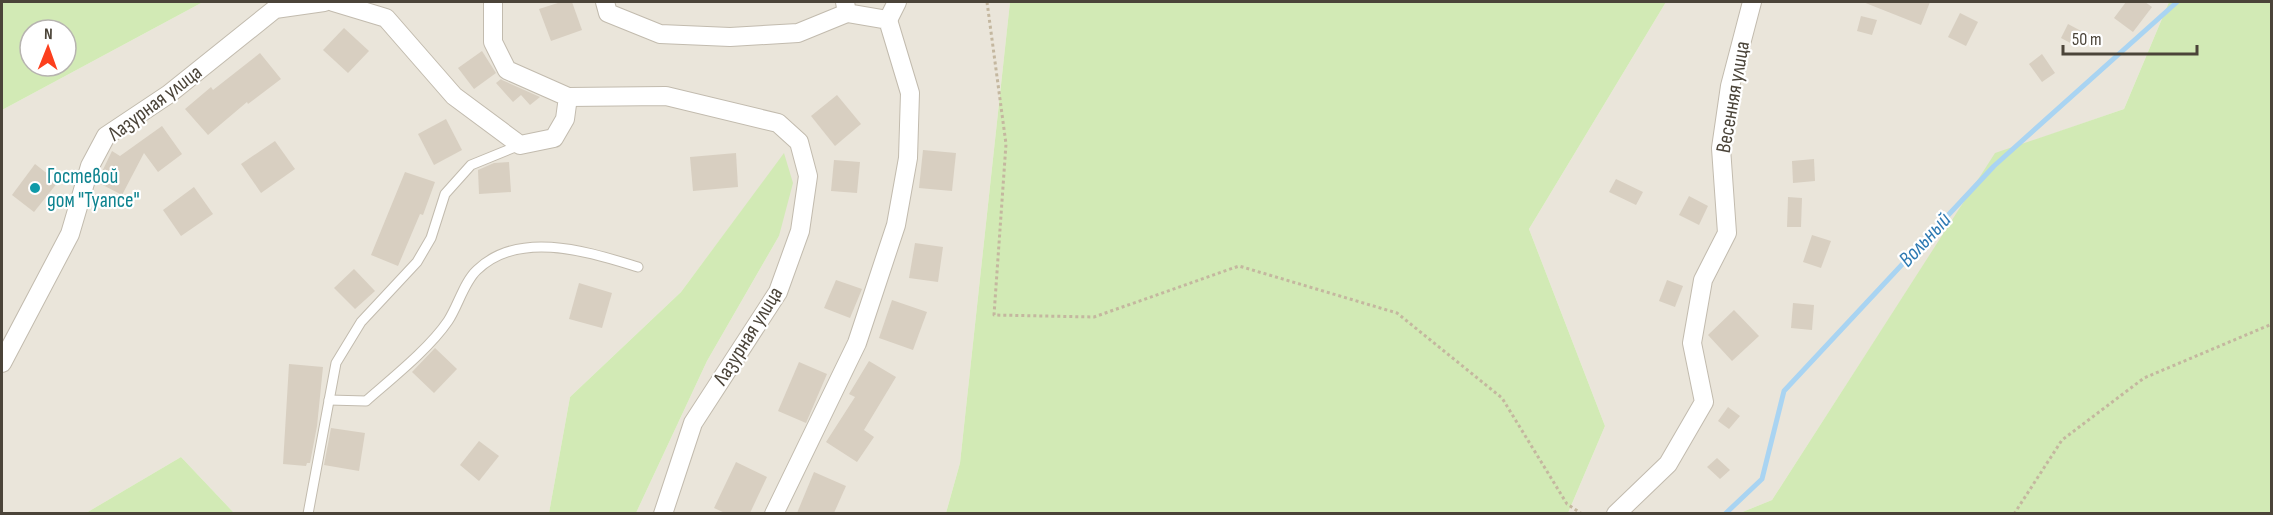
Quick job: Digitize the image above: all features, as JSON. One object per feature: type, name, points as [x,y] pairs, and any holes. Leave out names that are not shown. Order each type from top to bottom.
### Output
[{"type":"street","name":"Лазурная улица","points":[[2,363],[70,234],[90,166],[106,136],[169,94],[275,9],[324,2]]},
{"type":"street","points":[[333,2],[386,18],[454,96],[520,145],[554,138],[565,119],[568,97]]},
{"type":"street","name":"Лазурная улица","points":[[492,2],[493,42],[507,70],[568,97],[666,96],[778,123],[799,142],[808,176],[800,231],[778,292],[693,423],[663,513]]},
{"type":"street","points":[[605,2],[608,13],[660,34],[730,38],[798,33],[846,7],[888,20]]},
{"type":"street","points":[[774,513],[857,343],[896,225],[909,158],[910,93],[888,20],[897,2]]},
{"type":"street","name":"Весенняя улица","points":[[1617,513],[1668,464],[1704,402],[1692,343],[1703,280],[1727,233],[1721,148],[1730,86],[1752,2]]},
{"type":"lane","points":[[308,513],[336,363],[361,322],[417,262],[431,238],[445,194],[471,165],[520,145]]},
{"type":"lane","points":[[329,400],[366,401],[399,372],[447,322],[476,270],[508,249],[572,248],[638,267]]},
{"type":"path","points":[[987,2],[1006,144],[994,315],[1094,317],[1239,266],[1398,313],[1502,398],[1567,504],[1582,513]]},
{"type":"path","points":[[2014,513],[2062,440],[2144,378],[2271,324]]},
{"type":"shaded area","points":[[203,2],[1010,2],[960,463],[946,513],[636,513],[707,361],[779,236],[784,154],[681,292],[570,397],[549,513],[234,513],[181,457],[86,513],[2,514],[2,110],[62,78],[78,78],[78,69]]},
{"type":"shaded area","points":[[1666,2],[2169,2],[2124,109],[1995,154],[1772,500],[1740,513],[1568,513],[1605,426],[1529,229]]},
{"type":"green space","points":[[2,2],[203,2],[78,69],[78,18],[18,18],[18,78],[62,78],[2,110]]},
{"type":"green space","points":[[1010,2],[1666,2],[1529,229],[1605,426],[1568,513],[946,513],[960,463]]},
{"type":"green space","points":[[2169,2],[2271,2],[2271,513],[1740,513],[1772,500],[1995,153],[2124,109]]},
{"type":"green space","points":[[784,153],[793,183],[779,236],[707,361],[636,513],[549,513],[570,397],[681,292]]},
{"type":"green space","points":[[181,457],[234,513],[86,513]]},
{"type":"building","points":[[561,2],[572,2],[582,30],[551,41],[539,9]]},
{"type":"building","points":[[1863,2],[1930,2],[1921,25]]},
{"type":"building","points":[[2126,2],[2145,2],[2152,7],[2133,32],[2114,18]]},
{"type":"building","points":[[1960,13],[1978,22],[1966,46],[1948,37]]},
{"type":"building","points":[[1861,16],[1877,20],[1872,35],[1857,31]]},
{"type":"building","points":[[2068,24],[2083,32],[2076,46],[2061,38]]},
{"type":"building","points":[[344,28],[369,51],[348,73],[323,50]]},
{"type":"building","points":[[482,51],[496,73],[474,89],[458,68]]},
{"type":"building","points":[[260,53],[281,79],[248,104],[247,102],[208,135],[185,109],[211,87],[213,90]]},
{"type":"building","points":[[2042,54],[2055,73],[2042,82],[2029,64]]},
{"type":"building","points":[[501,79],[540,97],[530,105],[521,95],[513,102],[496,83]]},
{"type":"building","points":[[837,95],[861,124],[835,146],[811,116]]},
{"type":"building","points":[[446,119],[462,150],[434,165],[418,134]]},
{"type":"building","points":[[162,126],[182,154],[158,172],[144,153],[122,195],[97,182],[112,151],[120,156]]},
{"type":"building","points":[[275,141],[295,169],[261,193],[241,164]]},
{"type":"building","points":[[923,150],[956,153],[952,191],[919,188]]},
{"type":"building","points":[[736,153],[738,187],[693,191],[690,157]]},
{"type":"building","points":[[1814,159],[1815,181],[1793,183],[1792,161]]},
{"type":"building","points":[[834,160],[860,162],[857,193],[831,191]]},
{"type":"building","points":[[509,162],[511,192],[479,194],[478,170],[494,163]]},
{"type":"building","name":"Гостевой дом \"Туапсе\"","points":[[35,164],[58,182],[34,212],[12,195]]},
{"type":"building","points":[[405,172],[435,182],[423,215],[420,214],[398,266],[371,255]]},
{"type":"building","points":[[1616,179],[1643,192],[1636,205],[1609,192]]},
{"type":"building","points":[[194,187],[213,214],[181,236],[163,210]]},
{"type":"building","points":[[1689,196],[1708,206],[1699,225],[1679,215]]},
{"type":"building","points":[[1788,197],[1802,198],[1801,227],[1787,227]]},
{"type":"building","points":[[1812,235],[1831,241],[1821,268],[1803,262]]},
{"type":"building","points":[[915,243],[943,247],[938,282],[909,278]]},
{"type":"building","points":[[354,269],[375,291],[355,309],[334,288]]},
{"type":"building","points":[[836,280],[862,289],[850,318],[824,308]]},
{"type":"building","points":[[1667,280],[1683,286],[1675,307],[1659,301]]},
{"type":"building","points":[[579,283],[612,293],[602,328],[569,319]]},
{"type":"building","points":[[892,300],[927,312],[913,350],[879,338]]},
{"type":"building","points":[[1793,303],[1814,305],[1812,330],[1791,328]]},
{"type":"building","points":[[1734,310],[1759,336],[1732,361],[1708,335]]},
{"type":"building","points":[[435,348],[457,369],[434,393],[412,372]]},
{"type":"building","points":[[869,361],[896,377],[864,430],[874,437],[857,462],[826,442],[855,397],[849,394]]},
{"type":"building","points":[[799,362],[827,374],[806,423],[778,411]]},
{"type":"building","points":[[289,364],[323,367],[317,426],[310,463],[306,466],[283,464]]},
{"type":"building","points":[[1728,407],[1740,416],[1729,429],[1718,421]]},
{"type":"building","points":[[331,428],[365,433],[359,471],[324,465]]},
{"type":"building","points":[[479,441],[499,456],[479,481],[460,465]]},
{"type":"building","points":[[1717,458],[1730,470],[1720,479],[1707,467]]},
{"type":"building","points":[[736,462],[767,477],[750,513],[725,513],[714,508]]},
{"type":"building","points":[[814,472],[846,486],[834,513],[797,513]]},
{"type":"waterway","name":"Вольный","points":[[1725,514],[1762,479],[1784,391],[1994,166],[2177,2]]},
{"type":"place","name":"Гостевой дом \"Туапсе\"","points":[[35,188]]}]
